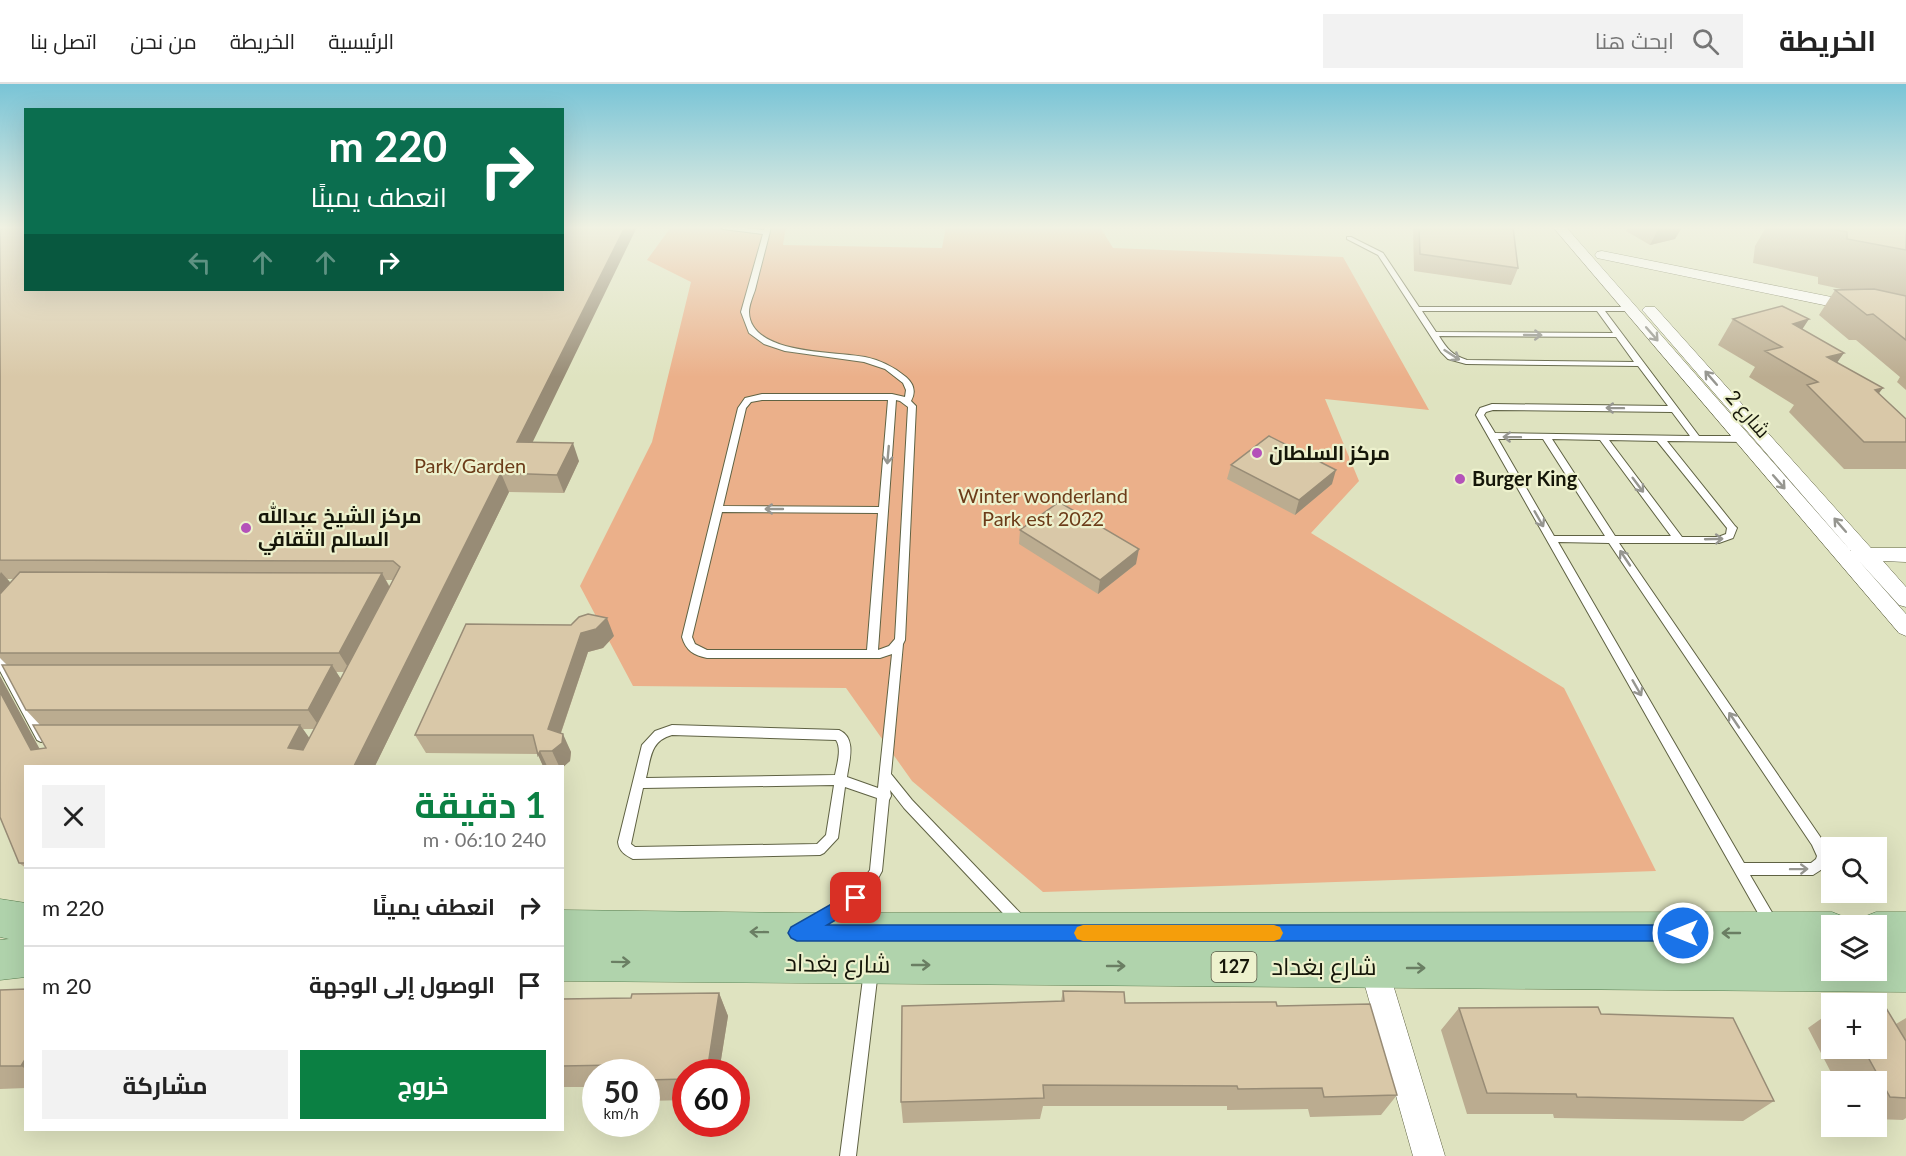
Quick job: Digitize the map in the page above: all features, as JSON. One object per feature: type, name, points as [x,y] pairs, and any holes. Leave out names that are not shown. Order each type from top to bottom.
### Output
[{"type":"main road","points":[[0,918],[24,922]]},
{"type":"main road","name":"شارع بغداد","points":[[564,930],[797,933],[1821,933]]},
{"type":"main road","points":[[1887,932],[1906,932]]},
{"type":"main road","points":[[0,960],[24,957]]},
{"type":"main road","name":"شارع بغداد","points":[[564,961],[1906,971]]},
{"type":"street","name":"شارع 2","points":[[1611,277],[1631,309],[1906,628]]},
{"type":"street","name":"شارع 2","points":[[1616,277],[1764,439],[1906,600]]},
{"type":"street","points":[[1703,277],[1906,317]]},
{"type":"street","points":[[1761,287],[1786,312]]},
{"type":"street","points":[[1842,554],[1906,555]]},
{"type":"street","points":[[1374,968],[1429,1156]]},
{"type":"lane","points":[[754,277],[745,312],[750,329],[758,337],[784,349],[851,355],[877,362],[905,380],[910,388],[907,401]]},
{"type":"lane","points":[[1396,277],[1447,355],[1466,362],[1640,364]]},
{"type":"lane","points":[[1417,309],[1631,309]]},
{"type":"lane","points":[[1599,309],[1697,439]]},
{"type":"lane","points":[[1433,333],[1618,335]]},
{"type":"lane","points":[[797,933],[856,898],[867,888],[876,871],[900,640],[912,410],[907,401],[892,397],[762,397],[748,400],[742,408],[687,637],[692,648],[707,654],[872,654],[887,652],[898,645]]},
{"type":"lane","points":[[872,654],[892,397]]},
{"type":"lane","points":[[1674,408],[1492,407],[1483,410],[1480,415],[1777,933]]},
{"type":"lane","points":[[1491,436],[1764,439]]},
{"type":"lane","points":[[1546,437],[1612,539],[1817,842],[1823,856],[1822,862],[1813,869],[1741,869]]},
{"type":"lane","points":[[1603,438],[1679,540]]},
{"type":"lane","points":[[1551,539],[1726,539],[1733,532],[1732,528],[1660,438]]},
{"type":"lane","points":[[718,509],[883,510]]},
{"type":"lane","points":[[0,661],[15,678],[46,740]]},
{"type":"lane","points":[[672,730],[834,733],[844,740],[841,780],[832,838],[820,849],[633,853],[625,847],[624,842],[648,745],[652,738],[672,730]]},
{"type":"lane","points":[[886,776],[908,804],[1030,933]]},
{"type":"lane","points":[[638,783],[841,780],[885,795]]},
{"type":"lane","points":[[848,1156],[872,965]]},
{"type":"green space","name":"Winter wonderland Park est 2022","points":[[681,277],[1354,277],[1429,410],[1325,399],[1359,481],[1311,533],[1564,688],[1656,871],[1043,892],[912,781],[846,688],[633,686],[580,586],[652,442],[691,282]]},
{"type":"building","name":"مركز الشيخ عبدالله السالم الثقافي","points":[[0,277],[24,277],[24,291],[564,291],[564,277],[600,277],[517,442],[573,443],[557,475],[501,473],[355,765],[24,765],[24,863],[19,863],[0,817],[0,692],[31,750],[46,748],[33,725],[300,725],[288,748],[303,750],[400,567],[393,561],[0,560]]},
{"type":"building","points":[[1874,289],[1906,296],[1906,340],[1873,314],[1867,315],[1835,290]]},
{"type":"building","points":[[1782,306],[1809,319],[1793,324],[1844,353],[1827,357],[1883,388],[1875,390],[1906,419],[1906,442],[1864,442],[1807,385],[1818,382],[1765,351],[1782,347],[1733,319]]},
{"type":"building","points":[[1269,436],[1336,470],[1299,500],[1231,465]]},
{"type":"building","points":[[1059,502],[1139,549],[1100,580],[1020,530]]},
{"type":"building","points":[[20,572],[382,573],[339,653],[0,653],[0,594]]},
{"type":"building","points":[[588,614],[607,618],[596,629],[581,633],[548,729],[563,734],[562,743],[552,751],[540,751],[538,755],[533,735],[415,735],[466,624],[571,625],[579,617]]},
{"type":"building","points":[[2,665],[332,665],[308,710],[26,710]]},
{"type":"building","points":[[24,989],[24,1061],[21,1066],[0,1066],[0,990]]},
{"type":"building","points":[[1063,991],[1124,992],[1125,1003],[1276,1002],[1277,1006],[1370,1004],[1397,1095],[1324,1097],[1322,1088],[1238,1089],[1237,1086],[1043,1085],[1044,1098],[901,1102],[902,1006],[1064,1001]]},
{"type":"building","points":[[719,993],[709,1059],[672,1059],[672,1079],[660,1080],[660,1059],[582,1059],[582,1066],[564,1066],[564,999],[631,998],[632,994]]},
{"type":"building","points":[[1598,1007],[1601,1014],[1733,1018],[1774,1101],[1487,1093],[1459,1008]]},
{"type":"building","points":[[1887,1010],[1906,1041],[1906,1098],[1890,1097],[1887,1092],[1887,1071],[1876,1071],[1869,1059],[1887,1059]]},
{"type":"slow traffic","points":[[1083,933],[1274,933]]},
{"type":"place","name":"مركز السلطان","points":[[1257,453]]},
{"type":"place","name":"Burger King","points":[[1460,479]]},
{"type":"place","name":"مركز الشيخ عبدالله السالم الثقافي","points":[[246,528]]},
{"type":"route","points":[[856,898],[797,933],[1683,933]]},
{"type":"park label","name":"Park/Garden","points":[[470,466]]}]
